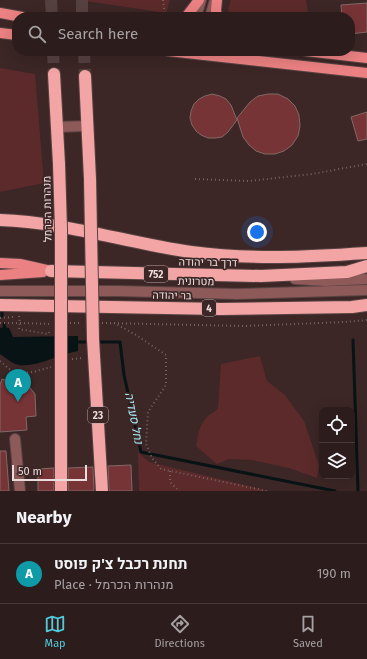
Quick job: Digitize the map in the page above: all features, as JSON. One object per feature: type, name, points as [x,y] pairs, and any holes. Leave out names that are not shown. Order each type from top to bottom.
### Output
[{"type":"highway","name":"מנהרות הכרמל","points":[[54,74],[61,229],[61,491]]},
{"type":"highway","name":"23","points":[[85,76],[90,179],[93,339],[102,491]]},
{"type":"highway","points":[[0,220],[47,224],[190,252],[227,256],[263,258],[367,253]]},
{"type":"highway","name":"דרך בר יהודה","points":[[51,271],[261,276],[347,272],[367,266]]},
{"type":"highway","name":"בר יהודה","points":[[0,305],[221,309],[352,307],[367,304]]},
{"type":"main road","points":[[190,12],[200,0]]},
{"type":"main road","points":[[216,0],[216,12]]},
{"type":"main road","points":[[0,13],[12,15]]},
{"type":"main road","points":[[0,33],[12,34]]},
{"type":"main road","points":[[230,56],[367,73]]},
{"type":"main road","points":[[350,56],[367,58]]},
{"type":"main road","name":"דרך בר יהודה","points":[[0,262],[20,264],[51,271]]},
{"type":"main road","points":[[0,275],[51,271]]},
{"type":"street","points":[[197,12],[200,0]]},
{"type":"street","points":[[212,12],[216,0]]},
{"type":"street","points":[[57,127],[87,126]]},
{"type":"street","points":[[0,271],[51,271]]},
{"type":"street","points":[[261,276],[325,281],[367,279]]},
{"type":"street","name":"מטרונית","points":[[0,291],[118,291],[237,294],[367,290]]},
{"type":"street","points":[[15,439],[20,491]]},
{"type":"path","points":[[163,0],[164,12]]},
{"type":"path","points":[[195,179],[248,181],[312,174],[367,164]]},
{"type":"path","points":[[0,318],[20,316],[19,329],[48,334],[53,329]]},
{"type":"path","points":[[267,491],[161,469],[152,458],[146,444],[148,412],[166,385],[166,355],[136,335],[112,322],[244,326],[367,320]]},
{"type":"path","points":[[0,323],[20,322],[54,324]]},
{"type":"path","points":[[170,471],[170,482],[179,491]]},
{"type":"shaded area","points":[[79,0],[170,0],[166,12]]},
{"type":"shaded area","points":[[231,0],[306,0],[308,12],[229,12],[228,9]]},
{"type":"shaded area","points":[[0,68],[35,74],[44,183],[0,192]]},
{"type":"shaded area","points":[[0,328],[9,328],[13,337],[78,336],[78,351],[34,364],[19,365],[11,362],[0,354]]},
{"type":"shaded area","points":[[260,356],[267,381],[285,395],[304,421],[319,465],[317,478],[289,468],[252,460],[229,459],[217,464],[196,446],[202,424],[207,417],[218,408],[221,364]]},
{"type":"shaded area","points":[[138,452],[149,462],[269,491],[139,491]]},
{"type":"building","points":[[367,3],[367,32],[355,33],[355,12],[342,12],[341,5]]},
{"type":"building","points":[[212,94],[226,99],[231,105],[237,120],[222,137],[208,138],[196,131],[190,118],[194,104],[199,99]]},
{"type":"building","points":[[278,94],[288,99],[295,106],[299,115],[300,126],[298,136],[292,145],[284,151],[275,154],[265,154],[256,151],[249,145],[243,137],[237,118],[250,102],[258,96]]},
{"type":"building","points":[[367,112],[367,139],[358,141],[351,117]]},
{"type":"building","points":[[2,379],[18,385],[24,380],[35,394],[36,416],[26,417],[27,430],[0,432],[0,385]]},
{"type":"building","points":[[0,451],[6,451],[9,491],[0,491]]},
{"type":"building","points":[[131,465],[132,491],[109,491],[108,466]]},
{"type":"building","points":[[93,467],[94,491],[68,491],[68,468]]},
{"type":"building","points":[[54,468],[54,491],[38,491],[38,469]]},
{"type":"waterway","name":"נחל סעדיה","points":[[4,324],[5,331]]},
{"type":"waterway","points":[[353,340],[358,491]]},
{"type":"waterway","name":"נחל סעדיה","points":[[76,342],[90,342]]},
{"type":"waterway","name":"נחל סעדיה","points":[[96,342],[120,342],[124,375],[141,452],[335,491]]},
{"type":"tunnel","points":[[51,0],[52,12]]},
{"type":"tunnel","points":[[82,0],[82,12]]},
{"type":"tunnel","points":[[53,56],[54,74]]},
{"type":"tunnel","points":[[84,56],[85,76]]},
{"type":"place","name":"תחנת רכבל צ'ק פוסט","points":[[18,402]]}]
